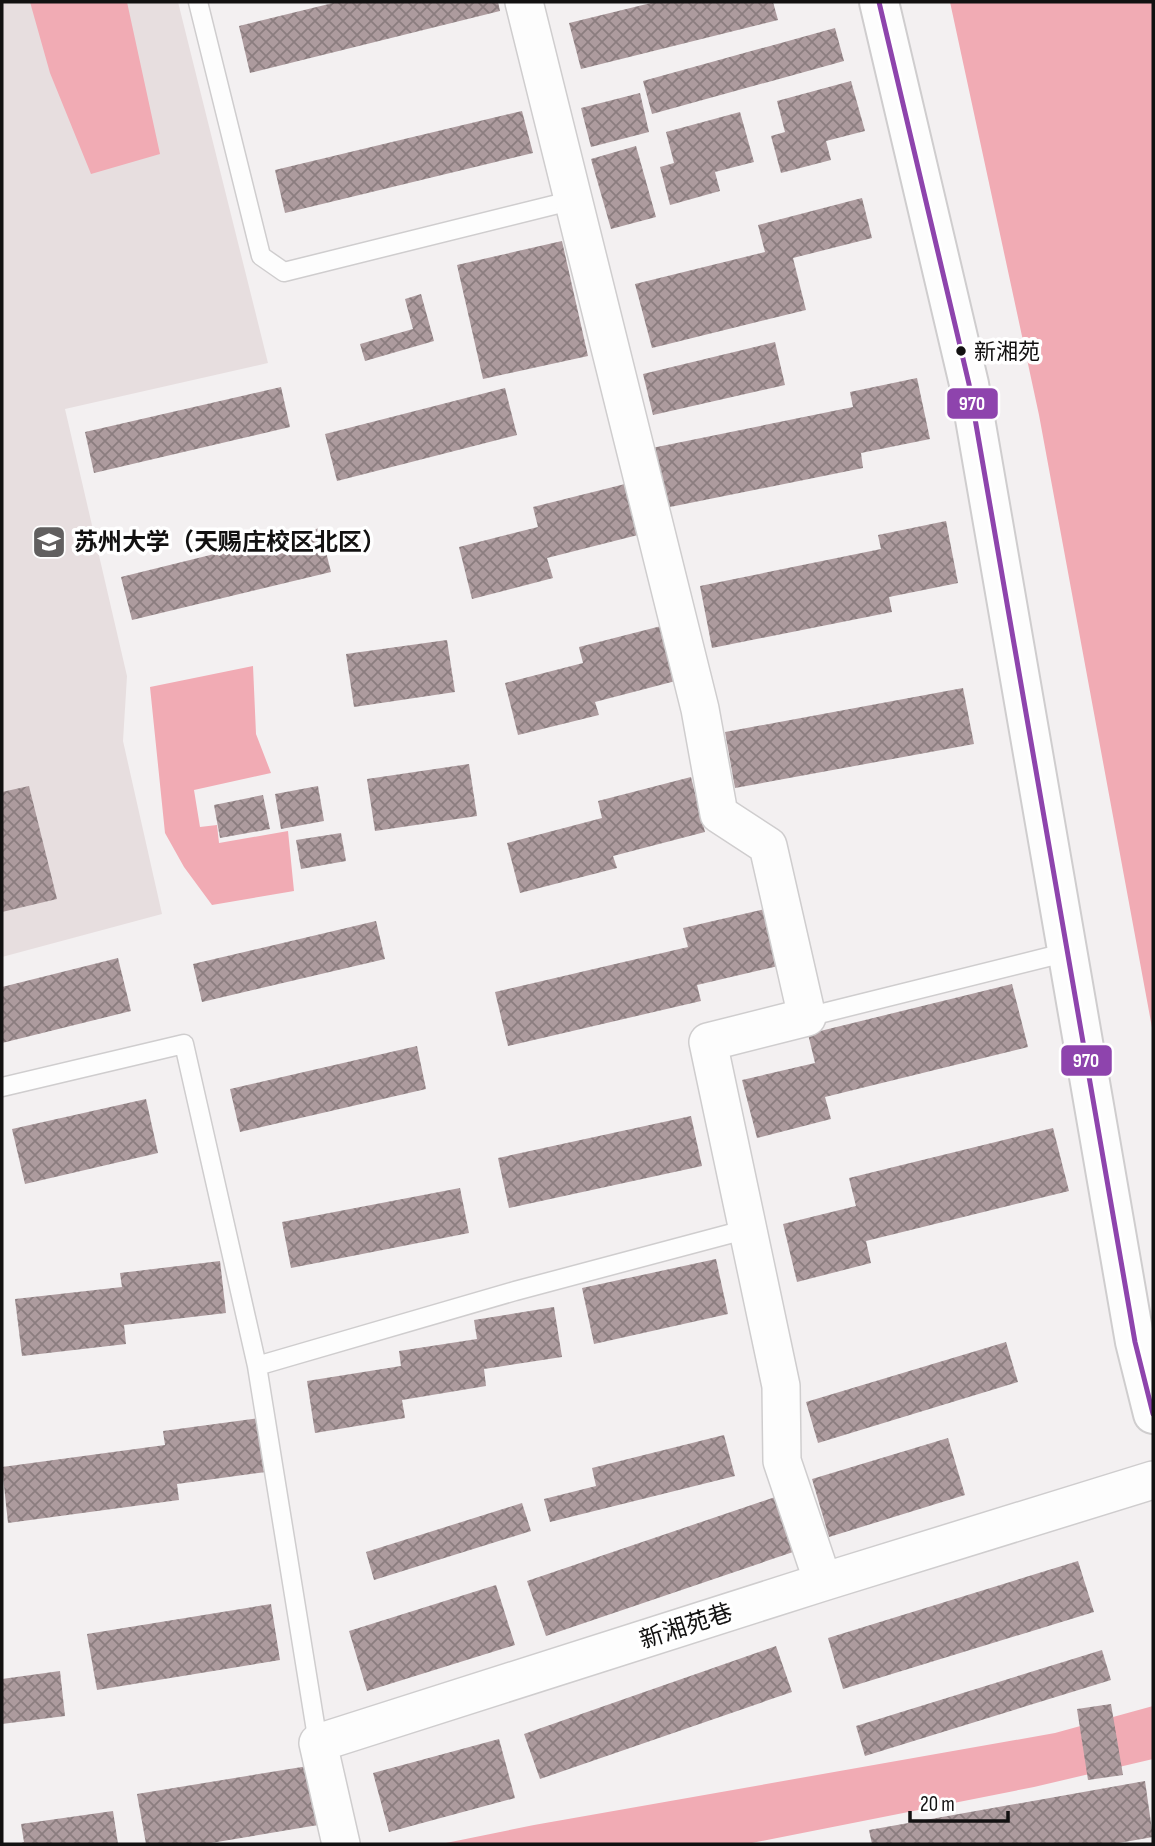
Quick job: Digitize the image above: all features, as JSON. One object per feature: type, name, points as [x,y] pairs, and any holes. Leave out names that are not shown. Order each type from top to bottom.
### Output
[{"type":"main road","points":[[879,2],[970,384],[1135,1342],[1153,1414]]},
{"type":"street","points":[[524,2],[700,709],[719,814],[768,846],[807,1017],[708,1042],[781,1386],[782,1461],[823,1582]]},
{"type":"street","name":"新湘苑巷","points":[[318,1743],[1153,1480]]},
{"type":"street","points":[[318,1743],[341,1844]]},
{"type":"lane","points":[[198,2],[261,256],[284,272],[574,200]]},
{"type":"lane","points":[[807,1017],[1068,952]]},
{"type":"lane","points":[[2,1087],[184,1044],[257,1366],[318,1743]]},
{"type":"lane","points":[[257,1366],[515,1291],[748,1229]]},
{"type":"shaded area","name":"苏州大学（天赐庄校区北区）","points":[[2,2],[178,2],[268,363],[65,409],[127,676],[123,741],[162,914],[2,957]]},
{"type":"shaded area","points":[[30,2],[127,2],[160,154],[91,174],[50,73]]},
{"type":"shaded area","points":[[950,2],[1153,2],[1153,1033],[1039,415]]},
{"type":"shaded area","points":[[253,666],[256,734],[271,773],[194,790],[200,827],[217,825],[219,843],[288,831],[294,891],[212,905],[184,867],[165,833],[150,687]]},
{"type":"shaded area","points":[[1153,1706],[1153,1759],[1034,1787],[747,1844],[441,1844],[534,1825],[1055,1733]]},
{"type":"building","points":[[337,2],[498,2],[500,11],[250,73],[239,26]]},
{"type":"building","points":[[655,2],[773,2],[778,20],[581,69],[569,23]]},
{"type":"building","points":[[835,28],[844,61],[652,114],[643,81]]},
{"type":"building","points":[[851,81],[865,131],[826,141],[831,160],[781,173],[771,136],[785,132],[777,101]]},
{"type":"building","points":[[640,93],[649,132],[591,147],[581,108]]},
{"type":"building","points":[[522,111],[533,153],[285,213],[275,170]]},
{"type":"building","points":[[740,112],[754,162],[715,172],[720,191],[670,205],[660,167],[674,163],[666,132]]},
{"type":"building","points":[[636,146],[656,217],[611,229],[591,159]]},
{"type":"building","points":[[862,198],[872,238],[793,258],[806,310],[652,348],[635,284],[765,252],[758,225]]},
{"type":"building","points":[[562,241],[588,356],[483,379],[457,265]]},
{"type":"building","points":[[421,294],[434,341],[365,361],[360,344],[413,329],[405,299]]},
{"type":"building","points":[[775,342],[785,385],[653,415],[643,374]]},
{"type":"building","points":[[917,378],[930,439],[861,453],[863,468],[665,508],[652,448],[853,407],[850,392]]},
{"type":"building","points":[[281,387],[290,427],[94,473],[85,432]]},
{"type":"building","points":[[505,388],[517,435],[337,481],[325,434]]},
{"type":"building","points":[[625,484],[638,535],[547,558],[553,578],[472,599],[459,547],[538,527],[533,507]]},
{"type":"building","points":[[946,521],[958,583],[889,597],[892,612],[712,648],[700,586],[881,549],[878,535]]},
{"type":"building","points":[[320,528],[331,572],[132,620],[121,577]]},
{"type":"building","points":[[673,623],[687,678],[595,702],[599,715],[518,735],[505,683],[583,663],[579,647]]},
{"type":"building","points":[[447,640],[455,692],[354,707],[346,654]]},
{"type":"building","points":[[963,688],[974,744],[735,788],[725,732]]},
{"type":"building","points":[[469,764],[477,816],[375,831],[367,779]]},
{"type":"building","points":[[691,777],[705,832],[613,856],[617,868],[520,893],[507,843],[602,818],[598,801]]},
{"type":"building","points":[[29,786],[57,899],[2,912],[2,792]]},
{"type":"building","points":[[318,786],[324,821],[281,829],[275,794]]},
{"type":"building","points":[[263,795],[270,829],[220,838],[214,805]]},
{"type":"building","points":[[341,833],[346,861],[301,869],[296,840]]},
{"type":"building","points":[[778,906],[791,963],[697,985],[701,1001],[508,1046],[495,992],[688,947],[683,928]]},
{"type":"building","points":[[376,921],[385,959],[202,1002],[193,964]]},
{"type":"building","points":[[118,958],[131,1011],[2,1043],[2,987]]},
{"type":"building","points":[[1012,984],[1028,1047],[825,1097],[831,1119],[757,1138],[742,1080],[815,1063],[808,1034]]},
{"type":"building","points":[[417,1046],[426,1089],[240,1132],[230,1089]]},
{"type":"building","points":[[146,1099],[158,1153],[25,1184],[12,1129]]},
{"type":"building","points":[[691,1116],[702,1166],[509,1208],[498,1158]]},
{"type":"building","points":[[1053,1128],[1069,1191],[866,1241],[871,1263],[797,1282],[783,1224],[856,1206],[849,1178]]},
{"type":"building","points":[[460,1188],[469,1233],[291,1268],[282,1222]]},
{"type":"building","points":[[716,1259],[728,1314],[594,1344],[582,1288]]},
{"type":"building","points":[[220,1261],[226,1313],[124,1325],[126,1344],[22,1356],[15,1299],[122,1287],[120,1273]]},
{"type":"building","points":[[554,1307],[562,1357],[484,1369],[486,1386],[402,1400],[405,1418],[315,1433],[307,1381],[401,1366],[399,1351],[477,1339],[474,1320]]},
{"type":"building","points":[[1006,1342],[1018,1382],[818,1443],[806,1402]]},
{"type":"building","points":[[259,1418],[266,1472],[177,1484],[179,1500],[8,1523],[2,1467],[165,1445],[163,1431]]},
{"type":"building","points":[[724,1435],[735,1476],[550,1522],[544,1499],[596,1486],[592,1468]]},
{"type":"building","points":[[948,1438],[965,1495],[829,1537],[812,1479]]},
{"type":"building","points":[[781,1495],[799,1550],[546,1636],[527,1581]]},
{"type":"building","points":[[522,1503],[531,1531],[374,1580],[366,1552]]},
{"type":"building","points":[[1078,1561],[1094,1612],[843,1689],[828,1638]]},
{"type":"building","points":[[496,1585],[515,1645],[367,1691],[349,1631]]},
{"type":"building","points":[[271,1604],[280,1660],[97,1690],[87,1634]]},
{"type":"building","points":[[776,1646],[792,1692],[540,1779],[524,1734]]},
{"type":"building","points":[[1102,1650],[1111,1680],[865,1756],[856,1726]]},
{"type":"building","points":[[60,1671],[65,1716],[2,1724],[2,1679]]},
{"type":"building","points":[[1111,1704],[1123,1775],[1088,1780],[1077,1709]]},
{"type":"building","points":[[499,1739],[515,1798],[389,1832],[373,1773]]},
{"type":"building","points":[[308,1766],[318,1825],[205,1844],[146,1844],[137,1794]]},
{"type":"building","points":[[1145,1781],[1153,1837],[1113,1844],[872,1844],[869,1830]]},
{"type":"building","points":[[113,1811],[118,1844],[19,1844],[24,1842],[21,1824]]},
{"type":"transit line","name":"970","points":[[879,2],[969,384],[1135,1342],[1153,1414]]},
{"type":"place","name":"新湘苑","points":[[961,351]]},
{"type":"place","name":"苏州大学（天赐庄校区北区）","points":[[49,542]]}]
